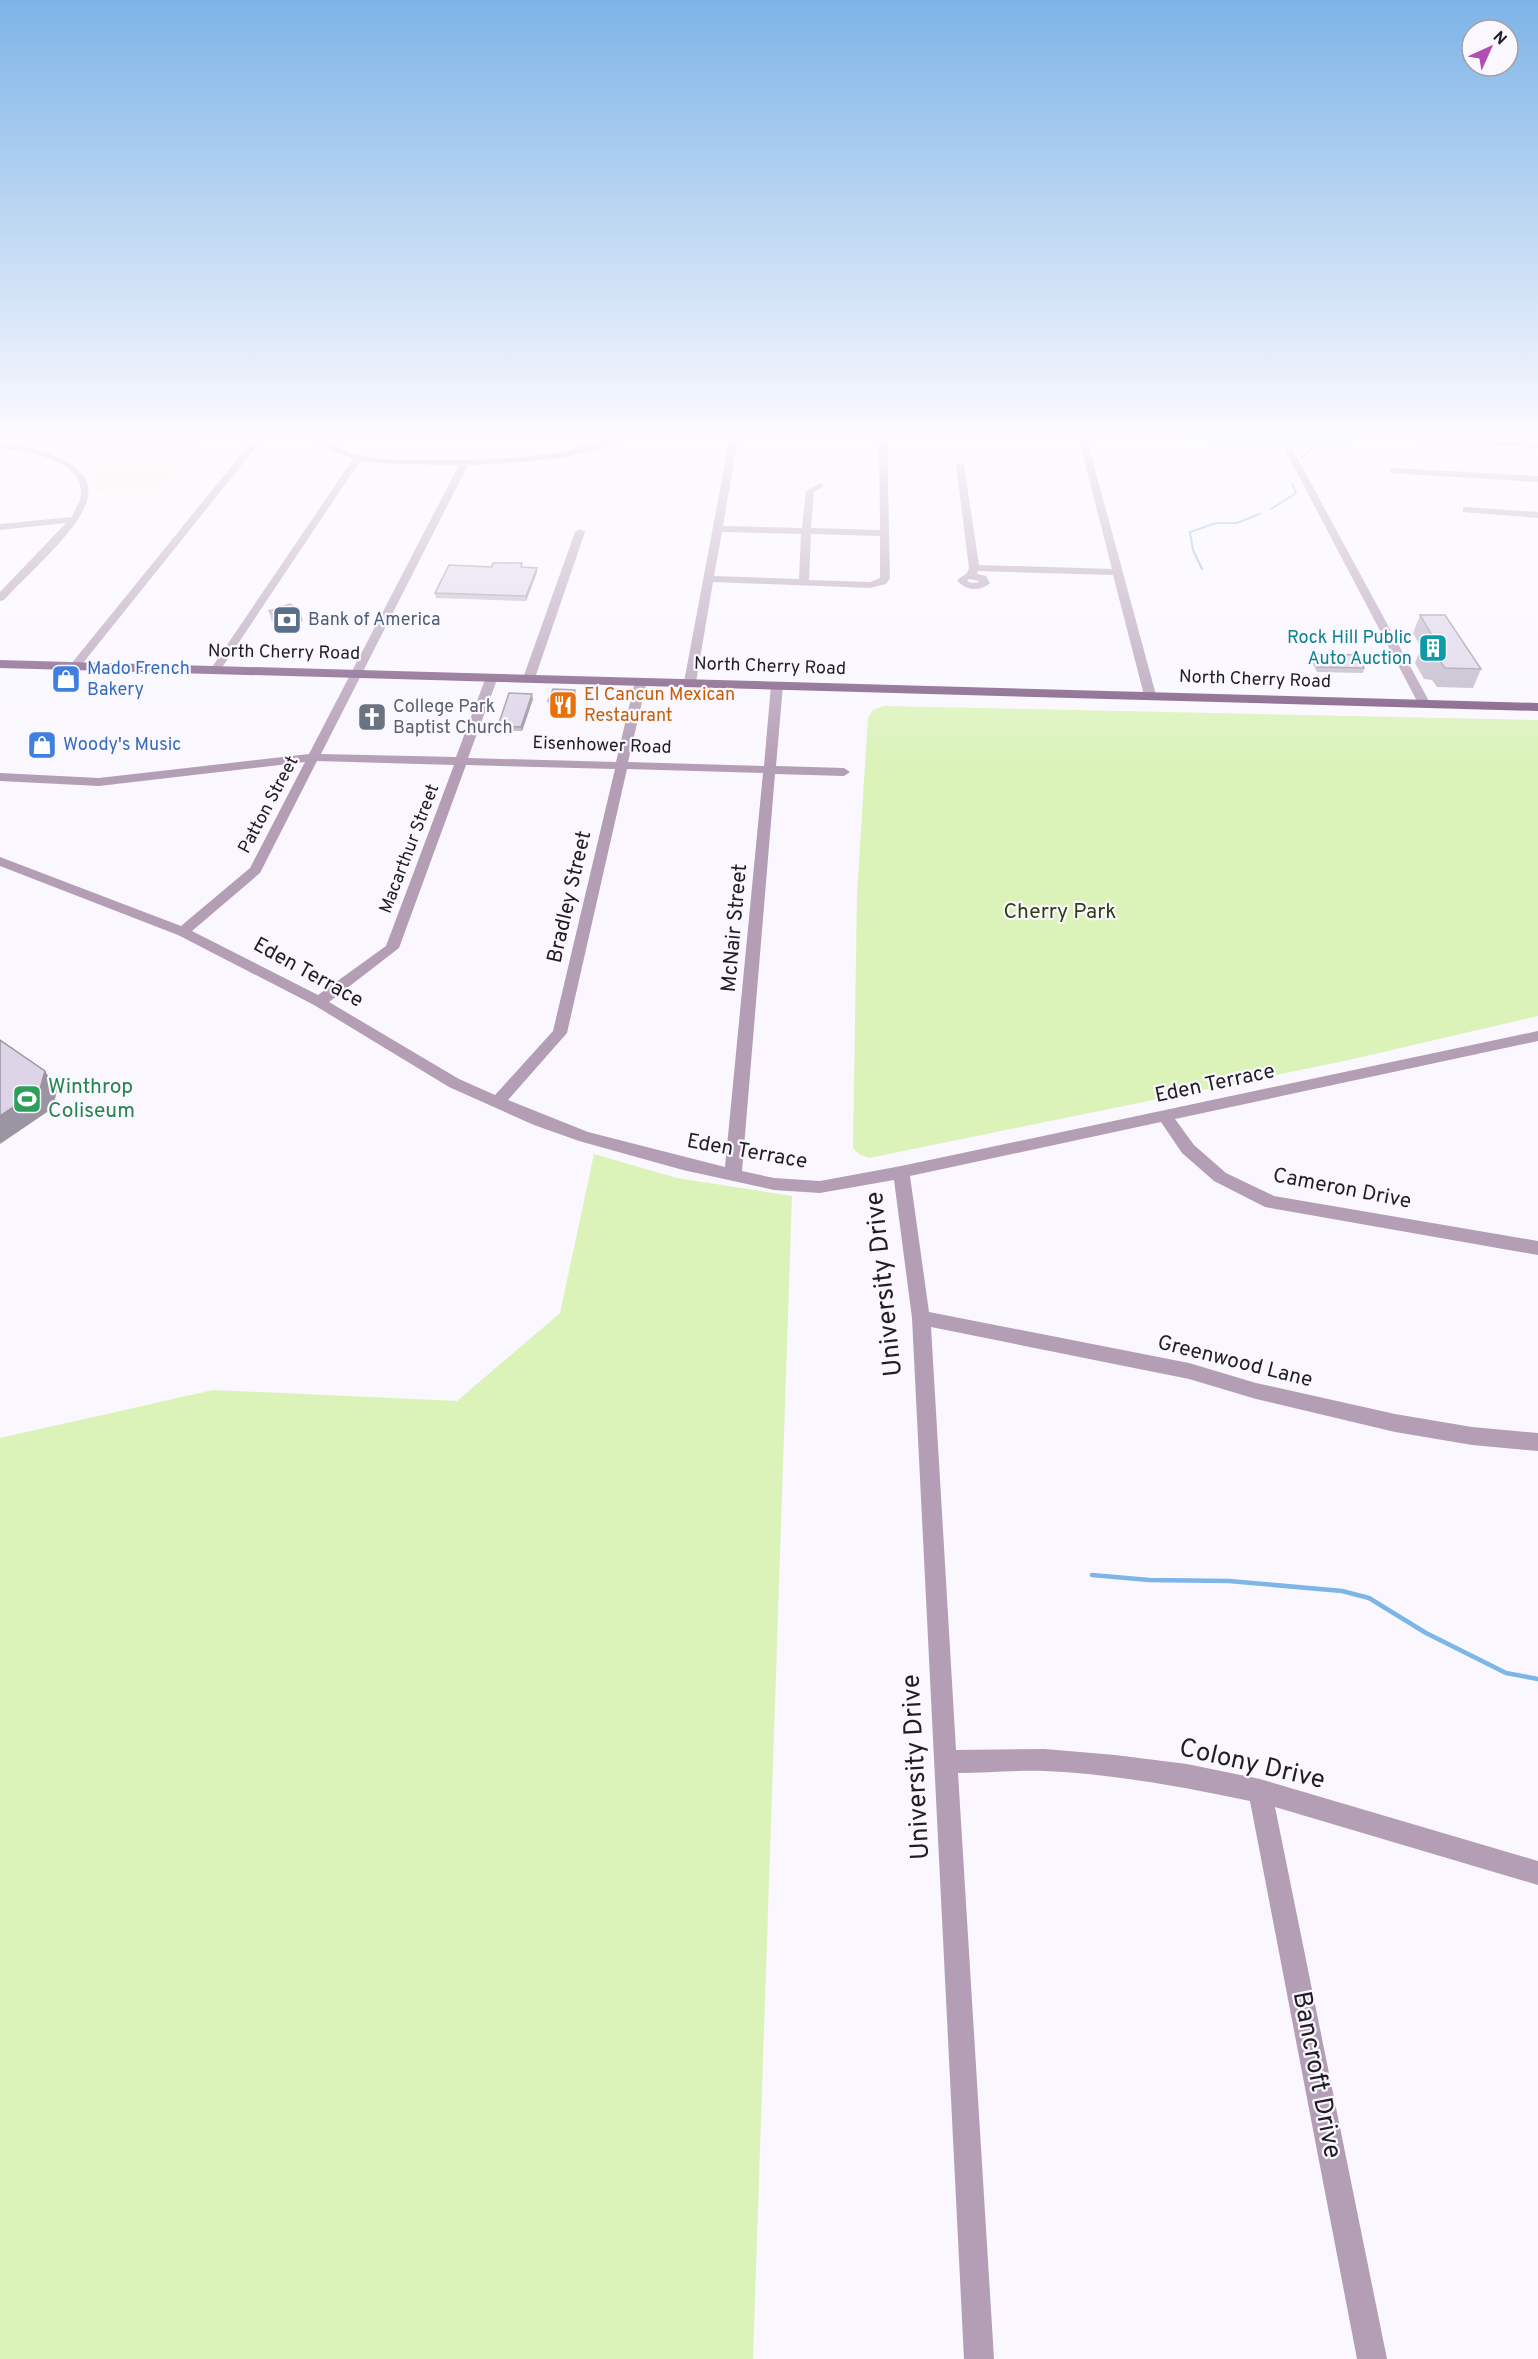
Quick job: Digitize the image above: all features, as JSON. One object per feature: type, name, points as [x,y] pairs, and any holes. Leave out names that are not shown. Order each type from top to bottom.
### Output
[{"type":"main road","name":"North Cherry Road","points":[[0,664],[1538,707]]},
{"type":"street","points":[[0,598],[49,546]]},
{"type":"street","points":[[75,666],[172,546]]},
{"type":"street","points":[[215,670],[299,546]]},
{"type":"street","name":"Patton Street","points":[[183,932],[255,870],[422,546]]},
{"type":"street","points":[[529,678],[575,546]]},
{"type":"street","points":[[690,682],[715,546]]},
{"type":"street","points":[[804,582],[805,546]]},
{"type":"street","points":[[710,579],[870,585],[881,583],[885,578],[884,546]]},
{"type":"street","points":[[969,546],[972,572],[1119,572]]},
{"type":"street","points":[[1112,546],[1150,695]]},
{"type":"street","points":[[1340,546],[1424,703]]},
{"type":"street","name":"Macarthur Street","points":[[319,1002],[392,948],[492,677]]},
{"type":"street","name":"Bradley Street","points":[[498,1101],[560,1033],[641,681]]},
{"type":"street","name":"McNair Street","points":[[733,1174],[777,685]]},
{"type":"street","name":"Eisenhower Road","points":[[0,777],[99,782],[315,757],[844,772]]},
{"type":"street","name":"Eden Terrace","points":[[0,861],[183,932],[319,1002],[454,1083],[540,1121],[585,1137],[682,1164],[774,1184],[820,1188],[1166,1118],[1538,1036]]},
{"type":"street","name":"Cameron Drive","points":[[1166,1118],[1188,1149],[1220,1177],[1271,1202],[1538,1248]]},
{"type":"street","name":"University Drive","points":[[901,1172],[921,1318],[979,2359]]},
{"type":"street","name":"Greenwood Lane","points":[[921,1318],[1189,1371],[1256,1391],[1395,1423],[1472,1436],[1538,1442]]},
{"type":"street","name":"Colony Drive","points":[[945,1762],[1045,1760],[1115,1766],[1187,1776],[1260,1791],[1538,1873]]},
{"type":"street","name":"Bancroft Drive","points":[[1260,1791],[1372,2359]]},
{"type":"green space","name":"Cherry Park","points":[[884,706],[1538,720],[1538,1016],[1349,1060],[869,1158],[859,1154],[853,1148],[857,894],[868,717],[873,710]]},
{"type":"green space","points":[[594,1154],[677,1178],[792,1196],[753,2359],[0,2359],[0,1438],[213,1390],[457,1401],[560,1313]]},
{"type":"building","points":[[493,563],[522,563],[521,567],[537,568],[526,596],[435,593],[449,565],[492,567]]},
{"type":"building","points":[[290,604],[300,611],[279,619],[269,611]]},
{"type":"building","points":[[1420,615],[1445,615],[1481,669],[1445,668],[1440,661],[1432,661],[1423,644],[1437,644]]},
{"type":"building","points":[[1312,654],[1358,655],[1364,668],[1318,667]]},
{"type":"building","points":[[553,689],[575,690],[571,702],[548,701]]},
{"type":"building","points":[[509,693],[532,694],[521,727],[498,726]]},
{"type":"building","points":[[0,1040],[45,1071],[40,1089],[0,1116]]},
{"type":"waterway","points":[[1192,546],[1202,569]]},
{"type":"waterway","points":[[1092,1575],[1149,1580],[1229,1581],[1342,1591],[1369,1598],[1426,1633],[1506,1673],[1538,1679]]},
{"type":"place","name":"Bank of America","points":[[287,620]]},
{"type":"place","name":"Rock Hill Public Auto Auction","points":[[1433,648]]},
{"type":"place","name":"Mado French Bakery","points":[[66,679]]},
{"type":"place","name":"El Cancun Mexican Restaurant","points":[[563,705]]},
{"type":"place","name":"College Park Baptist Church","points":[[372,717]]},
{"type":"place","name":"Woody's Music","points":[[42,745]]},
{"type":"place","name":"Winthrop Coliseum","points":[[27,1099]]}]
